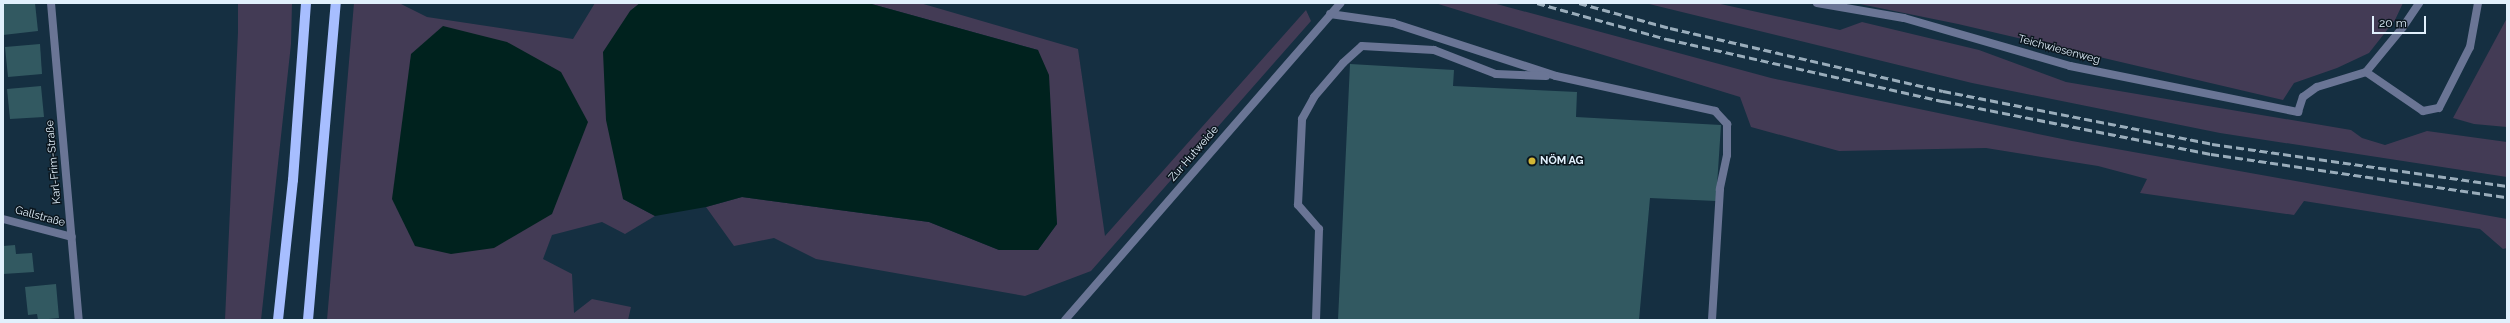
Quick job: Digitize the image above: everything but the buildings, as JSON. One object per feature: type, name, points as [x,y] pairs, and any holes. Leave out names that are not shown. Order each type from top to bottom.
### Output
[{"type":"main road","points":[[278,320],[292,180],[306,3]]},
{"type":"main road","points":[[308,320],[336,3]]},
{"type":"street","name":"Karl-Frim-Straße","points":[[51,3],[79,320]]},
{"type":"street","name":"Zur Hutweide","points":[[1065,320],[1341,3]]},
{"type":"street","name":"Teichwiesenweg","points":[[1817,3],[1904,18],[2070,66],[2298,112],[2303,97],[2317,87],[2366,72]]},
{"type":"street","points":[[2419,3],[2403,27],[2366,72],[2423,111],[2439,108],[2470,47],[2478,3]]},
{"type":"street","points":[[1330,14],[1392,23],[1556,76],[1715,112],[1727,124],[1727,155],[1720,189],[1712,320]]},
{"type":"street","points":[[1316,320],[1319,229],[1298,205],[1302,119],[1314,97],[1342,63],[1362,46],[1434,50],[1496,74],[1556,76]]},
{"type":"street","name":"Gallstraße","points":[[3,219],[72,237]]},
{"type":"shaded area","points":[[238,3],[292,3],[291,44],[261,320],[225,320]]},
{"type":"shaded area","points":[[354,3],[399,3],[427,17],[573,39],[595,3],[640,3],[630,11],[623,199],[655,216],[625,234],[602,222],[552,235],[543,259],[572,274],[574,313],[592,299],[631,307],[628,320],[327,320]]},
{"type":"shaded area","points":[[640,3],[868,3],[1038,50],[1049,75],[1057,224],[1038,250],[999,250],[929,222],[742,197],[706,207],[655,216],[623,199],[606,120],[603,52],[630,11]]},
{"type":"shaded area","points":[[868,3],[920,3],[1078,49],[1105,236],[1306,10],[1311,21],[1091,271],[1025,296],[816,259],[774,238],[734,246],[706,207],[742,197],[929,222],[999,250],[1038,250],[1057,224],[1038,50]]},
{"type":"shaded area","points":[[1435,3],[1493,3],[1771,78],[2072,141],[2507,219],[2507,248],[2503,249],[2480,229],[2304,201],[2294,215],[2140,193],[2147,179],[2098,166],[1986,148],[1839,151],[1751,127],[1740,97]]},
{"type":"shaded area","points":[[1645,3],[1716,3],[1840,30],[1862,22],[1979,50],[2066,82],[2351,130],[2362,138],[2385,145],[2427,131],[2507,142],[2507,177],[2220,133],[1972,83]]},
{"type":"shaded area","points":[[1855,3],[2403,3],[2395,20],[2369,53],[2337,68],[2294,83],[2283,100],[1958,24]]},
{"type":"shaded area","points":[[2507,18],[2507,127],[2474,124],[2453,118]]},
{"type":"shaded area","points":[[443,26],[507,42],[561,72],[588,122],[552,214],[494,248],[451,254],[415,246],[392,199],[411,54]]},
{"type":"railway","points":[[1537,3],[1667,39],[1943,101],[2211,154],[2507,197]]},
{"type":"railway","points":[[1579,3],[1670,28],[1943,91],[2212,144],[2507,186]]},
{"type":"place","name":"NÖM AG","points":[[1532,161]]}]
